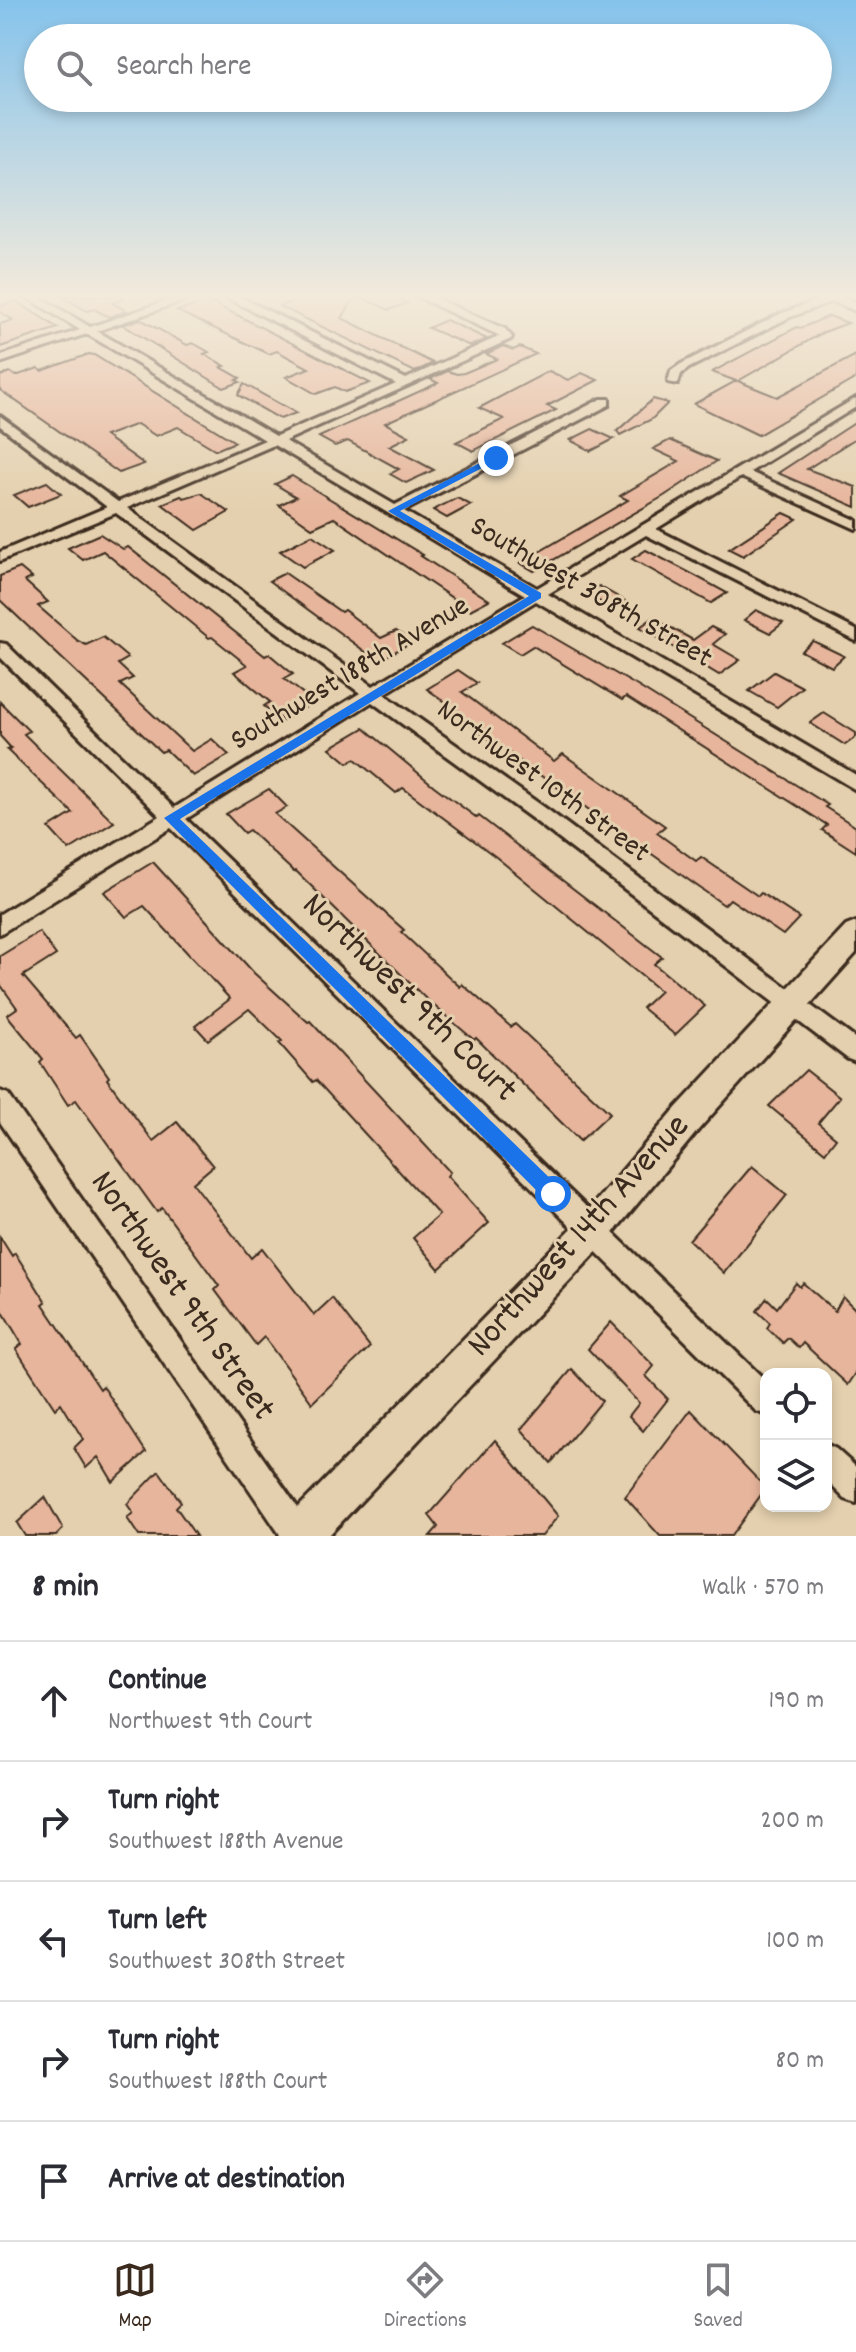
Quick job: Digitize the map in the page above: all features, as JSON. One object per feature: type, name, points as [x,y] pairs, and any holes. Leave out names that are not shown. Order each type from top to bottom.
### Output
[{"type":"street","name":"Southwest 308th Street","points":[[151,368],[856,783]]},
{"type":"street","points":[[373,368],[406,384]]},
{"type":"street","points":[[0,557],[441,368]]},
{"type":"street","points":[[674,382],[675,373],[683,368]]},
{"type":"street","points":[[393,511],[605,402]]},
{"type":"street","name":"Southwest 188th Avenue","points":[[0,925],[373,693],[856,402]]},
{"type":"street","name":"Northwest 10th Street","points":[[0,420],[856,1052]]},
{"type":"street","points":[[740,472],[856,525]]},
{"type":"street","points":[[646,529],[856,636]]},
{"type":"street","name":"Northwest 9th Court","points":[[0,648],[760,1395]]},
{"type":"street","name":"Northwest 14th Avenue","points":[[300,1536],[592,1232],[688,1118],[856,934]]},
{"type":"street","name":"Northwest 9th Street","points":[[0,1102],[300,1536]]},
{"type":"street","points":[[832,1465],[856,1488]]},
{"type":"building","points":[[38,368],[42,371],[51,368],[115,368],[235,442],[216,450],[178,427],[156,436],[137,424],[105,436],[144,464],[119,473],[0,390],[0,376],[10,372],[16,376]]},
{"type":"building","points":[[191,368],[222,368],[240,378],[236,380],[240,382],[224,388]]},
{"type":"building","points":[[309,368],[340,368],[370,383],[345,392],[335,387],[316,394],[286,377]]},
{"type":"building","points":[[477,368],[506,368],[385,423],[409,436],[389,446],[434,470],[406,483],[390,474],[399,469],[348,441],[335,446],[319,437],[438,383],[430,379],[448,371],[464,373]]},
{"type":"building","points":[[720,368],[761,368],[738,381],[777,397],[832,368],[856,368],[856,378],[758,435],[694,404],[736,381],[712,372]]},
{"type":"building","points":[[549,371],[568,380],[582,373],[598,380],[547,406],[556,410],[473,451],[456,442],[504,419],[479,408]]},
{"type":"building","points":[[244,384],[296,413],[280,419],[238,395]]},
{"type":"building","points":[[653,399],[668,403],[652,419],[620,435],[617,431]]},
{"type":"building","points":[[856,422],[856,438],[807,469],[856,487],[856,507],[778,473]]},
{"type":"building","points":[[592,429],[614,439],[591,451],[570,440]]},
{"type":"building","points":[[670,440],[717,461],[664,496],[534,571],[520,563],[628,500],[620,496],[679,461],[653,449]]},
{"type":"building","points":[[292,476],[423,555],[489,600],[470,610],[334,518],[312,528],[279,505],[296,497],[275,484]]},
{"type":"building","points":[[47,482],[61,494],[28,507],[14,495]]},
{"type":"building","points":[[201,493],[229,512],[197,530],[162,504],[181,496],[184,498]]},
{"type":"building","points":[[457,498],[471,505],[447,518],[433,510]]},
{"type":"building","points":[[784,513],[797,519],[743,556],[729,549]]},
{"type":"building","points":[[100,534],[123,549],[128,547],[265,656],[269,654],[293,674],[284,679],[314,702],[283,721],[264,706],[270,702],[234,672],[247,665],[212,637],[209,638],[103,551],[83,560],[68,548]]},
{"type":"building","points":[[312,535],[335,550],[303,567],[280,551]]},
{"type":"building","points":[[646,550],[727,593],[711,603],[632,559]]},
{"type":"building","points":[[20,568],[32,578],[25,581],[48,602],[38,606],[78,641],[86,645],[103,637],[128,658],[118,664],[133,678],[120,684],[192,751],[212,739],[229,755],[193,776],[166,750],[161,752],[0,600],[0,576]]},
{"type":"building","points":[[285,573],[341,612],[344,610],[381,638],[396,631],[412,642],[378,661],[269,581]]},
{"type":"building","points":[[599,586],[625,601],[612,609],[587,594]]},
{"type":"building","points":[[756,610],[783,623],[770,633],[744,620]]},
{"type":"building","points":[[653,618],[693,640],[711,627],[725,634],[713,644],[740,660],[719,675],[640,627]]},
{"type":"building","points":[[532,625],[639,687],[828,805],[825,807],[856,827],[856,852],[822,830],[827,825],[626,697],[622,700],[533,646],[520,654],[502,643]]},
{"type":"building","points":[[813,641],[844,656],[832,667],[801,651]]},
{"type":"building","points":[[458,670],[477,683],[462,692],[554,761],[563,754],[665,826],[657,833],[696,861],[701,857],[758,896],[761,893],[799,918],[783,935],[730,899],[724,905],[486,737],[456,714],[460,712],[427,689]]},
{"type":"building","points":[[774,672],[802,687],[777,707],[749,691]]},
{"type":"building","points":[[0,702],[29,731],[24,734],[114,822],[69,850],[49,828],[73,813],[7,750],[11,748],[0,736]]},
{"type":"building","points":[[824,713],[856,733],[856,737],[845,745],[810,723]]},
{"type":"building","points":[[364,728],[434,786],[477,818],[479,816],[662,957],[654,964],[705,1006],[675,1035],[642,1008],[660,991],[496,857],[403,788],[396,793],[355,759],[348,763],[330,748]]},
{"type":"building","points":[[269,789],[287,807],[275,814],[404,930],[401,932],[460,987],[462,984],[511,1027],[515,1024],[610,1113],[580,1141],[476,1038],[474,1040],[424,997],[296,871],[249,830],[244,833],[226,814]]},
{"type":"building","points":[[153,862],[254,973],[310,1021],[450,1172],[447,1176],[489,1223],[439,1269],[413,1238],[439,1215],[316,1080],[313,1082],[279,1043],[282,1041],[249,1009],[208,1040],[195,1026],[230,999],[144,906],[126,917],[104,892]]},
{"type":"building","points":[[39,932],[56,955],[23,976],[76,1038],[80,1035],[109,1077],[107,1079],[153,1141],[177,1122],[213,1166],[193,1183],[251,1258],[262,1248],[314,1315],[332,1298],[370,1347],[312,1403],[264,1337],[256,1345],[215,1290],[219,1286],[162,1208],[157,1212],[76,1100],[68,1105],[40,1062],[43,1059],[7,1015],[17,1008],[0,984],[0,956]]},
{"type":"building","points":[[806,1070],[840,1097],[818,1123],[836,1138],[825,1152],[769,1106]]},
{"type":"building","points":[[752,1166],[787,1195],[724,1273],[689,1240]]},
{"type":"building","points":[[0,1237],[12,1256],[15,1253],[46,1302],[43,1304],[100,1389],[103,1386],[146,1452],[113,1482],[98,1457],[86,1468],[74,1448],[83,1439],[61,1403],[55,1409],[16,1349],[22,1344],[0,1307]]},
{"type":"building","points":[[796,1283],[800,1287],[803,1283],[835,1311],[843,1297],[856,1310],[856,1373],[848,1385],[803,1343],[799,1348],[788,1338],[783,1343],[767,1328],[770,1323],[757,1311],[767,1298],[777,1308]]},
{"type":"building","points":[[611,1322],[654,1366],[646,1376],[668,1399],[643,1431],[629,1416],[639,1403],[588,1349]]},
{"type":"building","points":[[572,1369],[602,1401],[551,1463],[521,1429]]},
{"type":"building","points":[[691,1410],[760,1482],[760,1496],[731,1536],[660,1536],[625,1497]]},
{"type":"building","points":[[495,1440],[558,1516],[542,1536],[430,1536],[438,1527],[429,1515]]},
{"type":"building","points":[[159,1471],[181,1502],[176,1507],[196,1536],[139,1536],[127,1518],[133,1513],[127,1504]]},
{"type":"building","points":[[45,1497],[63,1529],[56,1536],[25,1536],[17,1523]]},
{"type":"route","points":[[496,458],[393,511],[537,596],[170,818],[553,1194]]}]
